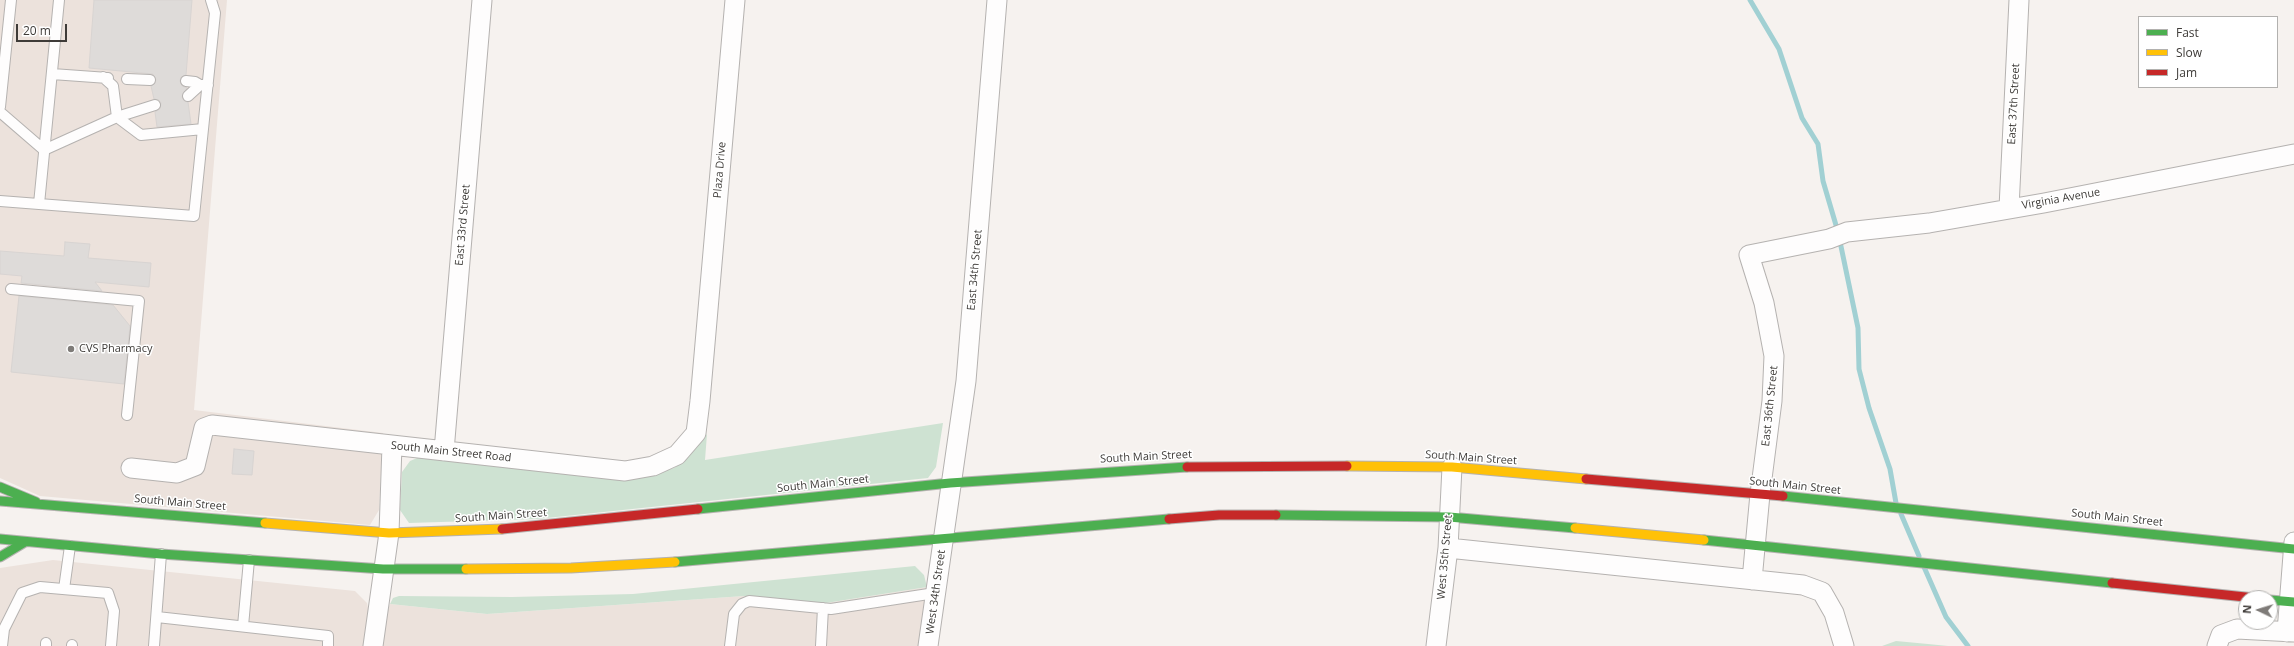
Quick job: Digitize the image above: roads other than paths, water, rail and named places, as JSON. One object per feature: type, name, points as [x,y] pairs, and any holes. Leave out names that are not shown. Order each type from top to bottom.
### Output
[{"type":"main road","name":"South Main Street","points":[[0,501],[388,533],[508,529],[950,483],[1200,466],[1310,465],[1452,467],[1760,494],[2294,549]]},
{"type":"main road","points":[[0,487],[43,504]]},
{"type":"main road","points":[[0,539],[161,554],[383,569],[571,568],[728,559],[943,538],[1219,515],[1449,517],[1754,544],[2238,596]]},
{"type":"main road","points":[[0,557],[25,542]]},
{"type":"street","name":"East 33rd Street","points":[[444,451],[482,0]]},
{"type":"street","name":"Plaza Drive","points":[[705,340],[734,0]]},
{"type":"street","name":"East 34th Street","points":[[943,538],[966,381],[997,0]]},
{"type":"street","name":"East 37th Street","points":[[2009,208],[2019,0]]},
{"type":"street","name":"Virginia Avenue","points":[[1828,239],[1847,232],[1929,223],[2044,203],[2294,154]]},
{"type":"street","name":"East 36th Street","points":[[1752,580],[1754,544],[1772,401],[1774,356],[1764,303],[1749,255],[1828,239]]},
{"type":"street","name":"South Main Street Road","points":[[131,468],[177,473],[195,466],[204,428],[212,425],[625,471],[653,466],[678,455],[696,433],[705,340]]},
{"type":"street","points":[[373,646],[388,533],[392,445]]},
{"type":"street","name":"West 35th Street","points":[[1436,646],[1448,548],[1452,467]]},
{"type":"street","name":"West 34th Street","points":[[928,646],[943,538]]},
{"type":"street","points":[[2217,646],[2221,635],[2237,629],[2290,632],[2284,601],[2294,542]]},
{"type":"street","points":[[1448,548],[1803,585],[1822,592],[1834,613],[1844,646]]},
{"type":"lane","points":[[0,107],[12,0]]},
{"type":"lane","points":[[39,204],[59,0]]},
{"type":"lane","points":[[0,201],[194,216],[203,130],[204,85],[215,13],[211,0]]},
{"type":"lane","points":[[52,74],[108,78],[113,86],[117,117],[141,135],[203,130]]},
{"type":"lane","points":[[127,79],[150,80]]},
{"type":"lane","points":[[186,81],[204,85]]},
{"type":"lane","points":[[188,96],[204,85]]},
{"type":"lane","points":[[44,150],[117,117],[155,105]]},
{"type":"lane","points":[[0,112],[44,150]]},
{"type":"lane","points":[[11,289],[139,301],[127,415]]},
{"type":"lane","points":[[64,589],[70,546]]},
{"type":"lane","points":[[154,646],[161,554]]},
{"type":"lane","points":[[243,626],[249,560]]},
{"type":"lane","points":[[2,646],[4,629],[22,593],[40,587],[50,592],[64,589],[108,593],[114,611],[111,646]]},
{"type":"lane","points":[[74,601],[75,590]]},
{"type":"lane","points":[[730,646],[734,614],[742,604],[749,601],[824,608],[935,593]]},
{"type":"lane","points":[[821,646],[824,608]]},
{"type":"lane","points":[[157,617],[328,636],[328,646]]},
{"type":"waterway","points":[[1750,0],[1779,49],[1802,118],[1818,144],[1823,181],[1838,232],[1858,328],[1859,369],[1869,408],[1890,469],[1896,503]]},
{"type":"waterway","points":[[1901,514],[1919,556]]},
{"type":"waterway","points":[[1924,567],[1946,617],[1968,646]]},
{"type":"place","name":"CVS Pharmacy","points":[[71,349]]}]
